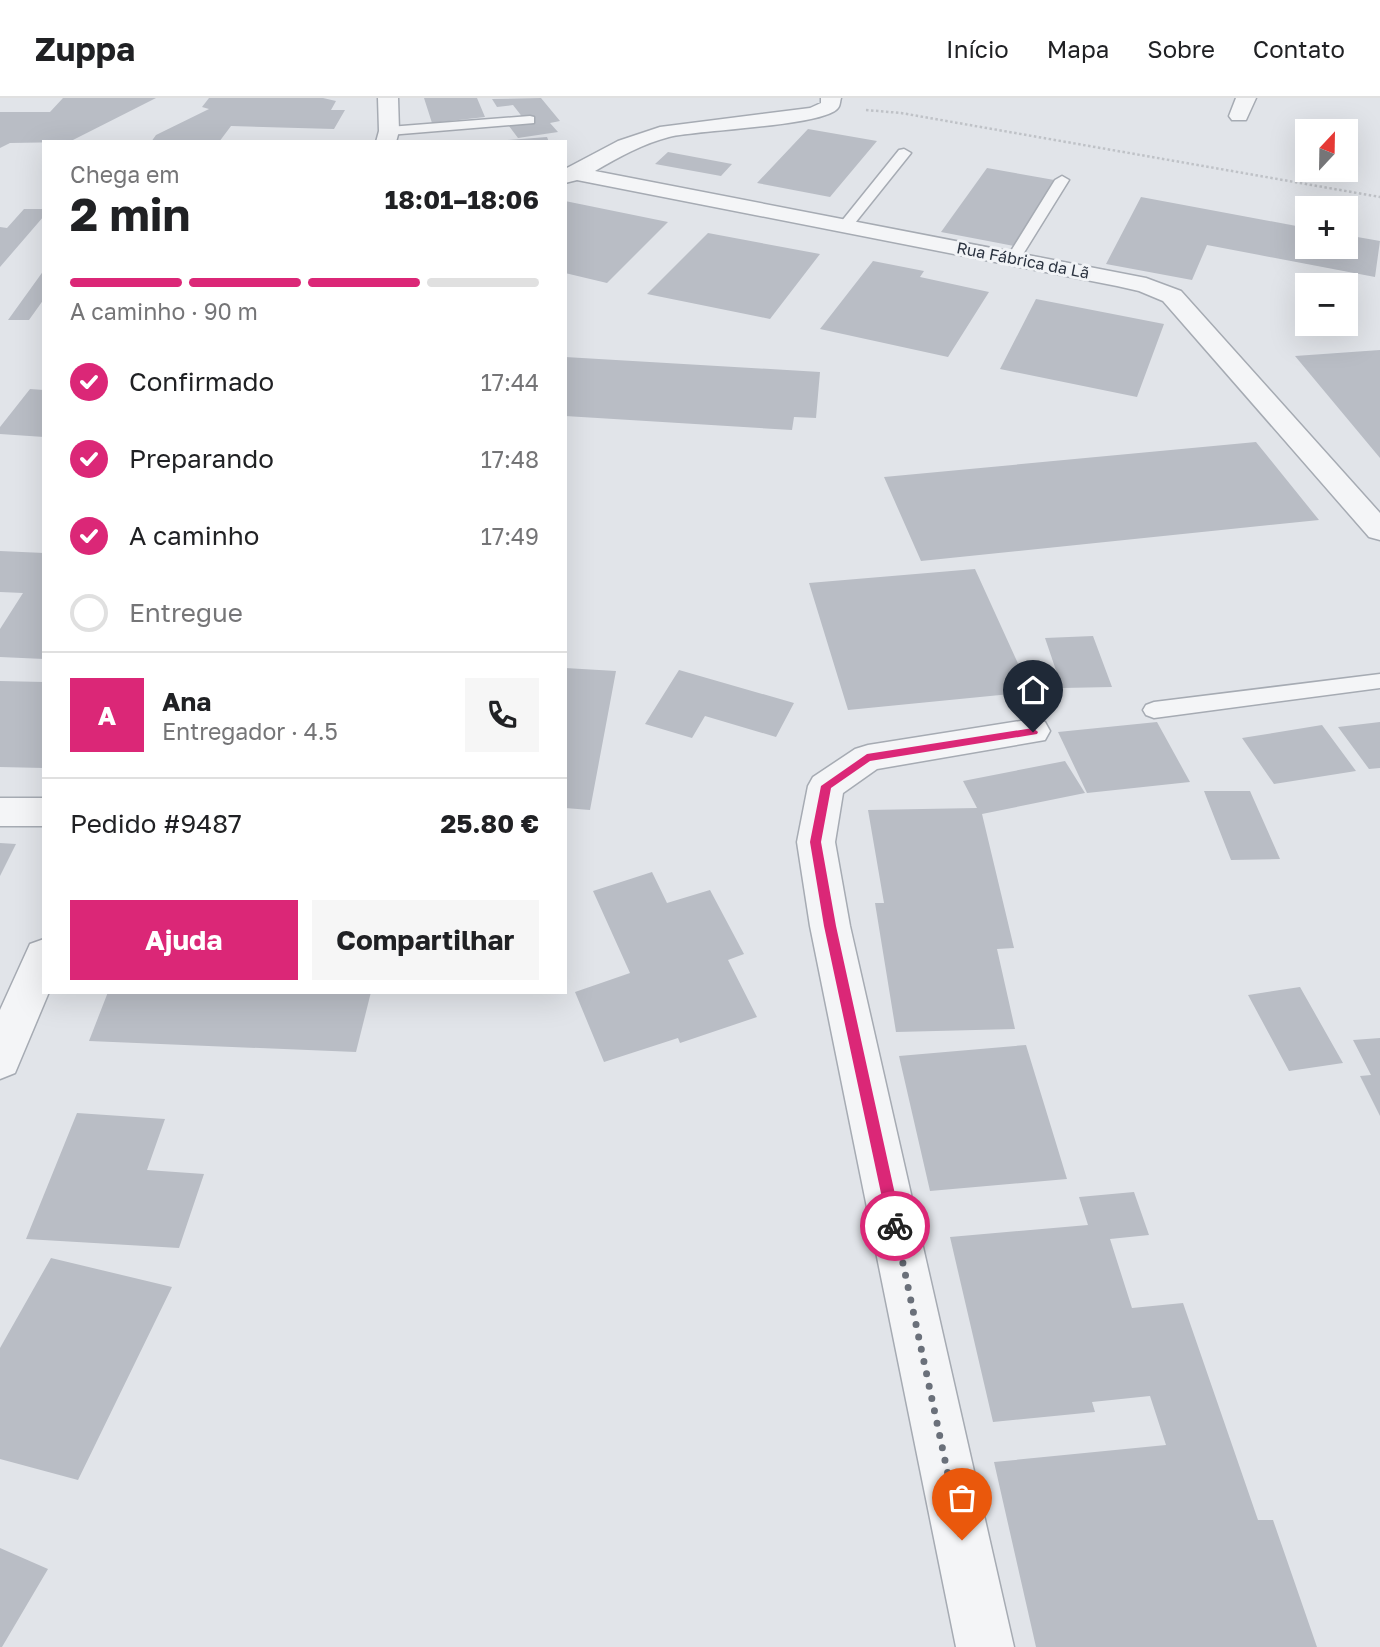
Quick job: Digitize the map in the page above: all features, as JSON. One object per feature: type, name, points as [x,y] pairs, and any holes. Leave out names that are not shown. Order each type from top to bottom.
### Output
[{"type":"street","points":[[388,98],[388,136]]},
{"type":"street","points":[[570,175],[625,145],[667,131],[814,113],[831,102]]},
{"type":"street","name":"Rua Fábrica da Lã","points":[[570,175],[846,225],[1146,285],[1172,296],[1380,531]]},
{"type":"street","points":[[985,1647],[830,926],[816,842],[826,786],[867,758],[1033,732]]},
{"type":"street","points":[[0,811],[42,812]]},
{"type":"street","points":[[0,1060],[42,961]]},
{"type":"lane","points":[[388,136],[530,120]]},
{"type":"lane","points":[[846,225],[904,153]]},
{"type":"lane","points":[[1013,259],[1062,180]]},
{"type":"lane","points":[[1154,710],[1380,681]]},
{"type":"path","points":[[831,102],[1380,197]]},
{"type":"building","points":[[63,98],[156,98],[73,140],[10,143],[0,148],[0,112],[50,112]]},
{"type":"building","points":[[209,98],[323,98],[336,101],[331,110],[345,110],[334,129],[231,126],[220,140],[152,140],[156,135],[209,109],[202,107]]},
{"type":"building","points":[[424,98],[477,98],[485,117],[432,123]]},
{"type":"building","points":[[541,98],[560,121],[550,123],[558,132],[518,138],[509,126],[527,123],[513,105],[497,107],[492,99]]},
{"type":"building","points":[[808,129],[877,141],[830,197],[757,183]]},
{"type":"building","points":[[547,137],[548,140],[508,140]]},
{"type":"building","points":[[668,152],[732,164],[721,176],[655,164]]},
{"type":"building","points":[[987,168],[1060,181],[1019,247],[941,232]]},
{"type":"building","points":[[1141,197],[1295,226],[1295,259],[1358,259],[1358,237],[1380,241],[1375,277],[1207,245],[1192,280],[1106,264]]},
{"type":"building","points":[[567,201],[668,222],[607,283],[567,273]]},
{"type":"building","points":[[24,209],[42,209],[42,218],[0,267],[0,227],[7,228]]},
{"type":"building","points":[[708,233],[820,254],[770,319],[647,294]]},
{"type":"building","points":[[873,261],[924,271],[920,277],[989,292],[948,357],[820,329]]},
{"type":"building","points":[[42,273],[42,302],[29,320],[8,320]]},
{"type":"building","points":[[1036,299],[1164,324],[1137,397],[1000,369]]},
{"type":"building","points":[[1380,350],[1380,458],[1295,356]]},
{"type":"building","points":[[567,357],[820,372],[816,418],[794,417],[792,430],[567,416]]},
{"type":"building","points":[[30,389],[42,390],[42,437],[0,434],[0,427]]},
{"type":"building","points":[[1256,442],[1319,520],[921,561],[884,477]]},
{"type":"building","points":[[0,551],[42,553],[42,659],[0,657],[0,629],[23,593],[0,592]]},
{"type":"building","points":[[975,569],[1031,692],[848,710],[809,583]]},
{"type":"building","points":[[1093,636],[1112,687],[1062,688],[1045,638]]},
{"type":"building","points":[[567,668],[616,671],[590,810],[567,808]]},
{"type":"building","points":[[679,670],[794,703],[776,737],[705,716],[692,738],[645,724]]},
{"type":"building","points":[[0,681],[42,682],[42,768],[0,767]]},
{"type":"building","points":[[1157,722],[1190,782],[1087,793],[1058,732]]},
{"type":"building","points":[[1380,722],[1380,768],[1369,769],[1338,727]]},
{"type":"building","points":[[1322,725],[1356,771],[1274,784],[1242,738]]},
{"type":"building","points":[[1065,761],[1085,793],[982,814],[1014,948],[997,949],[1015,1029],[896,1032],[875,903],[884,903],[868,810],[977,808],[963,781]]},
{"type":"building","points":[[1204,791],[1250,791],[1280,859],[1231,860]]},
{"type":"building","points":[[0,843],[16,844],[0,876]]},
{"type":"building","points":[[652,872],[667,903],[710,890],[744,954],[728,960],[757,1017],[680,1043],[678,1038],[604,1062],[575,992],[630,973],[593,891]]},
{"type":"building","points":[[1300,987],[1343,1063],[1289,1071],[1248,995]]},
{"type":"building","points":[[107,994],[370,994],[356,1052],[89,1041]]},
{"type":"building","points":[[1380,1038],[1380,1116],[1360,1076],[1371,1075],[1353,1040]]},
{"type":"building","points":[[1026,1045],[1067,1179],[930,1191],[899,1056]]},
{"type":"building","points":[[77,1113],[165,1119],[147,1170],[204,1174],[179,1248],[26,1239]]},
{"type":"building","points":[[1134,1192],[1149,1235],[1110,1239],[1132,1308],[1183,1303],[1258,1520],[1273,1520],[1317,1647],[1036,1647],[994,1462],[1166,1445],[1150,1396],[1092,1402],[1095,1412],[993,1422],[950,1237],[1088,1225],[1079,1197]]},
{"type":"building","points":[[51,1258],[172,1287],[78,1480],[0,1459],[0,1348]]},
{"type":"building","points":[[0,1548],[48,1569],[2,1647],[0,1647]]},
{"type":"way so far","points":[[895,1226],[962,1540]]},
{"type":"route","points":[[895,1226],[830,926],[816,842],[826,786],[867,758],[1033,732]]}]
